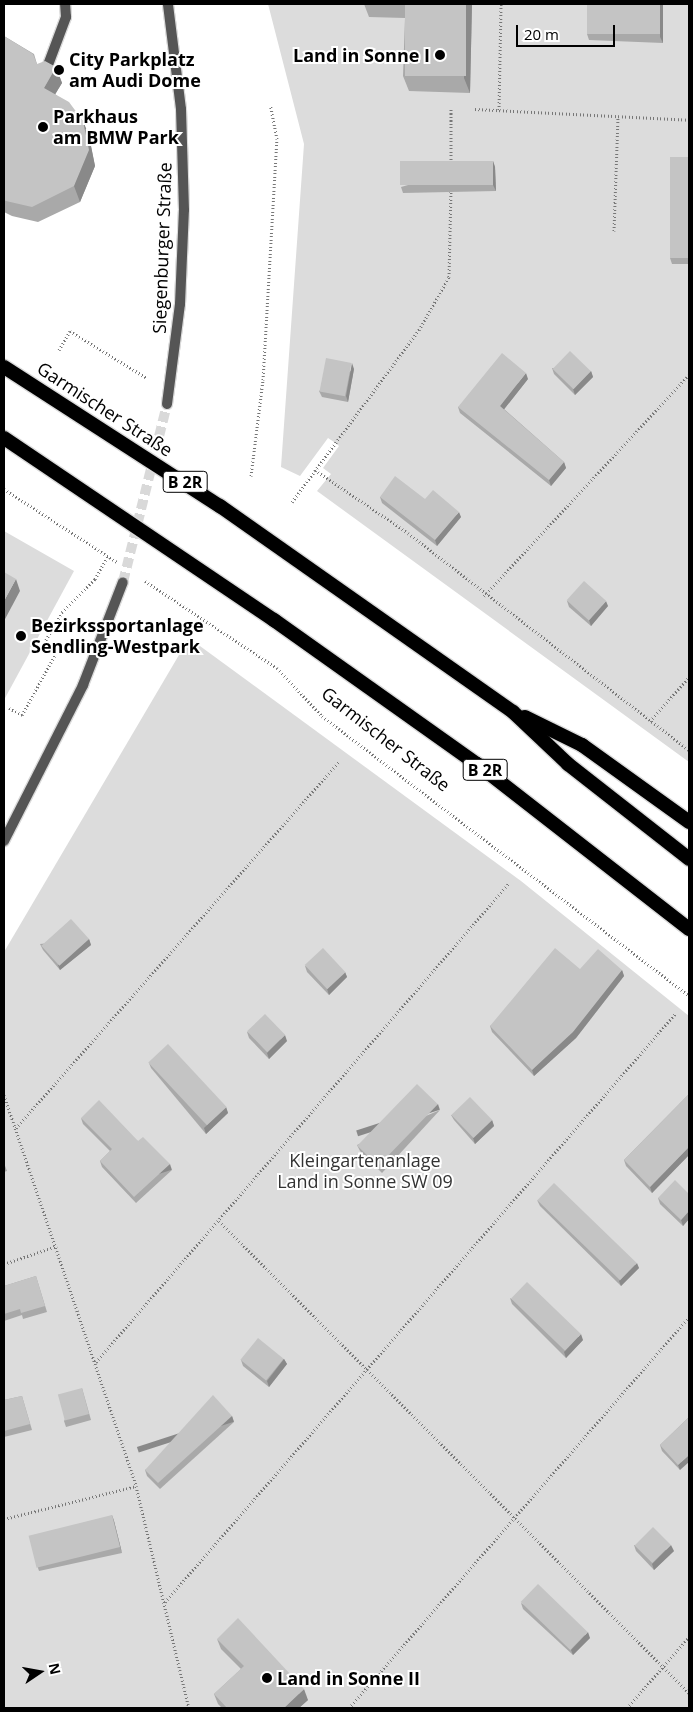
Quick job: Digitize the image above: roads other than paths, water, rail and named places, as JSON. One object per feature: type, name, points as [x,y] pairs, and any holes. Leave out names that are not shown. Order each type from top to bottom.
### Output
[{"type":"highway","name":"Garmischer Straße","points":[[4,367],[228,511],[513,712],[568,764],[689,859]]},
{"type":"highway","name":"Garmischer Straße","points":[[4,438],[250,603],[477,764],[689,929]]},
{"type":"highway","points":[[513,712],[582,745],[689,822]]},
{"type":"street","points":[[45,73],[66,17],[65,4]]},
{"type":"street","name":"Siegenburger Straße","points":[[167,404],[180,304],[184,210],[181,109],[168,4]]},
{"type":"street","points":[[4,841],[83,685],[122,582]]},
{"type":"tunnel","points":[[123,582],[167,404]]},
{"type":"place","name":"Land in Sonne I","points":[[440,55]]},
{"type":"place","name":"City Parkplatz am Audi Dome","points":[[59,70]]},
{"type":"place","name":"Parkhaus am BMW Park","points":[[43,127]]},
{"type":"place","name":"Bezirkssportanlage Sendling-Westpark","points":[[21,636]]},
{"type":"place","name":"Land in Sonne II","points":[[267,1678]]},
{"type":"park label","name":"Kleingartenanlage Land in Sonne SW 09","points":[[365,1171]]}]
